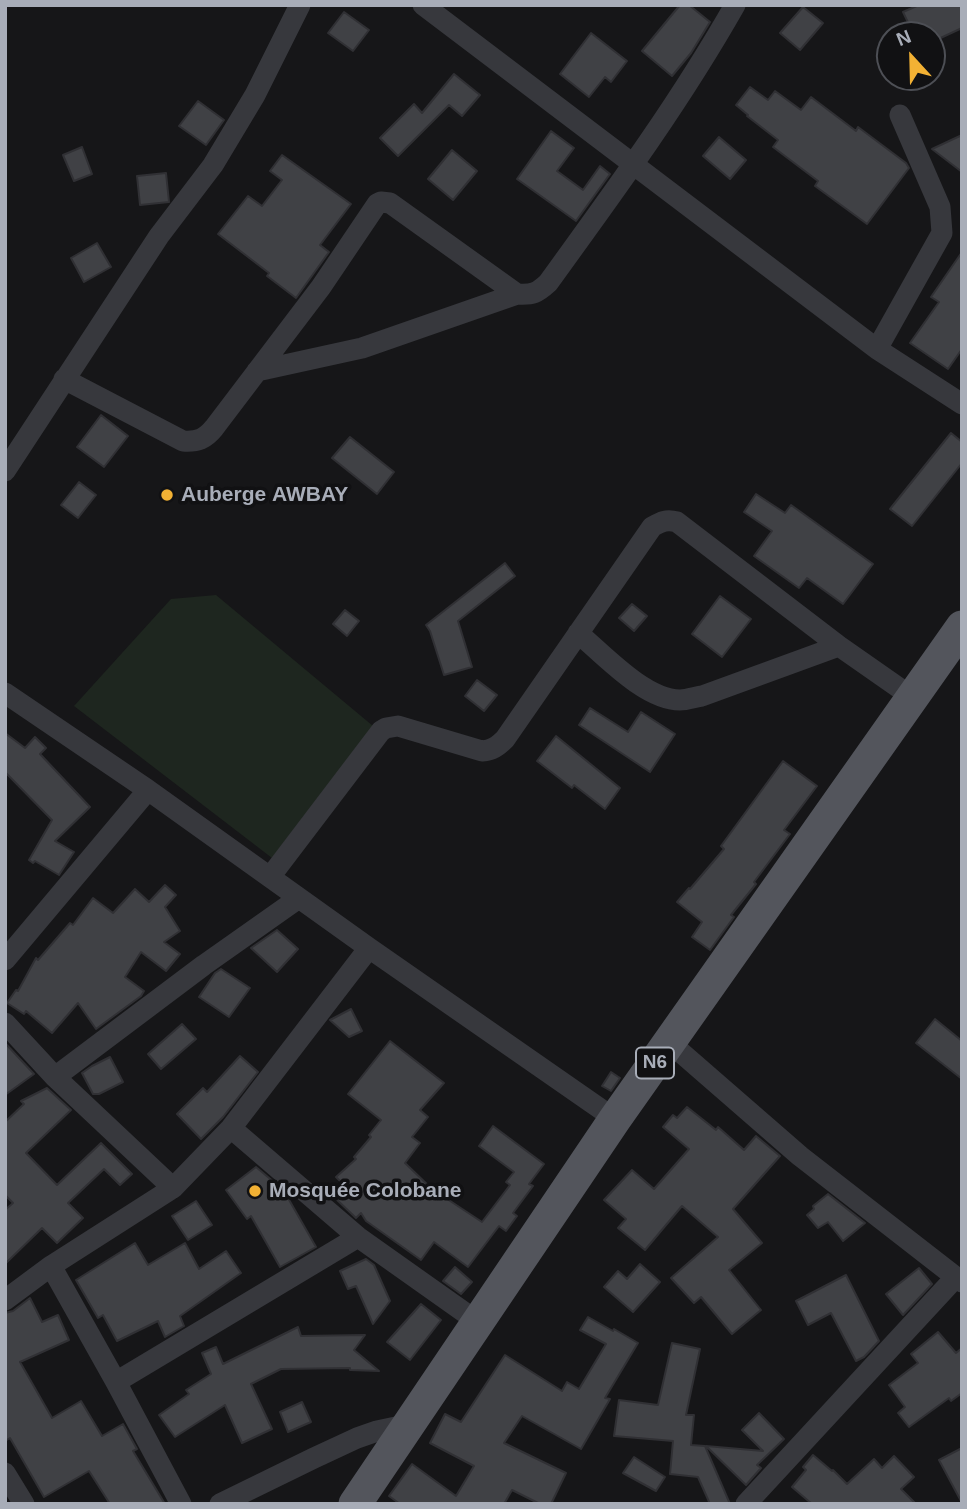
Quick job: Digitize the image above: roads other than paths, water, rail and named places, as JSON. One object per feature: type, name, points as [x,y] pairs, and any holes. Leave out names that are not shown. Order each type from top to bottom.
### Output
[{"type":"main road","name":"N6","points":[[355,1504],[615,1119],[962,627]]},
{"type":"street","points":[[5,471],[159,236],[212,165],[256,95],[300,5]]},
{"type":"street","points":[[423,5],[877,349],[962,404]]},
{"type":"street","points":[[257,371],[362,348],[517,294],[537,293],[548,283],[634,165],[706,56],[735,5]]},
{"type":"street","points":[[877,349],[942,233],[940,207],[900,116]]},
{"type":"street","points":[[64,379],[183,441],[200,441],[208,436],[321,287],[377,204],[381,202],[390,203],[517,294]]},
{"type":"street","points":[[270,877],[380,731],[398,726],[482,751],[497,747],[652,527],[662,521],[677,522],[839,646],[912,696]]},
{"type":"street","points":[[578,633],[643,689],[680,700],[702,696],[839,646]]},
{"type":"street","points":[[5,693],[148,790],[615,1119]]},
{"type":"street","points":[[5,960],[148,790]]},
{"type":"street","points":[[54,1077],[299,898]]},
{"type":"street","points":[[5,1300],[51,1266],[173,1188],[231,1128],[369,948]]},
{"type":"street","points":[[5,1023],[54,1077],[173,1188]]},
{"type":"street","points":[[669,1042],[800,1156],[958,1280],[746,1504]]},
{"type":"street","points":[[231,1128],[358,1237],[478,1322]]},
{"type":"street","points":[[116,1382],[358,1237]]},
{"type":"street","points":[[51,1266],[181,1504]]},
{"type":"street","points":[[220,1504],[357,1438],[410,1424]]},
{"type":"street","points":[[6,1473],[9,1504]]},
{"type":"street","points":[[6,1473],[24,1504]]},
{"type":"place","name":"Auberge AWBAY","points":[[167,495]]},
{"type":"place","name":"Mosquée Colobane","points":[[255,1191]]}]
